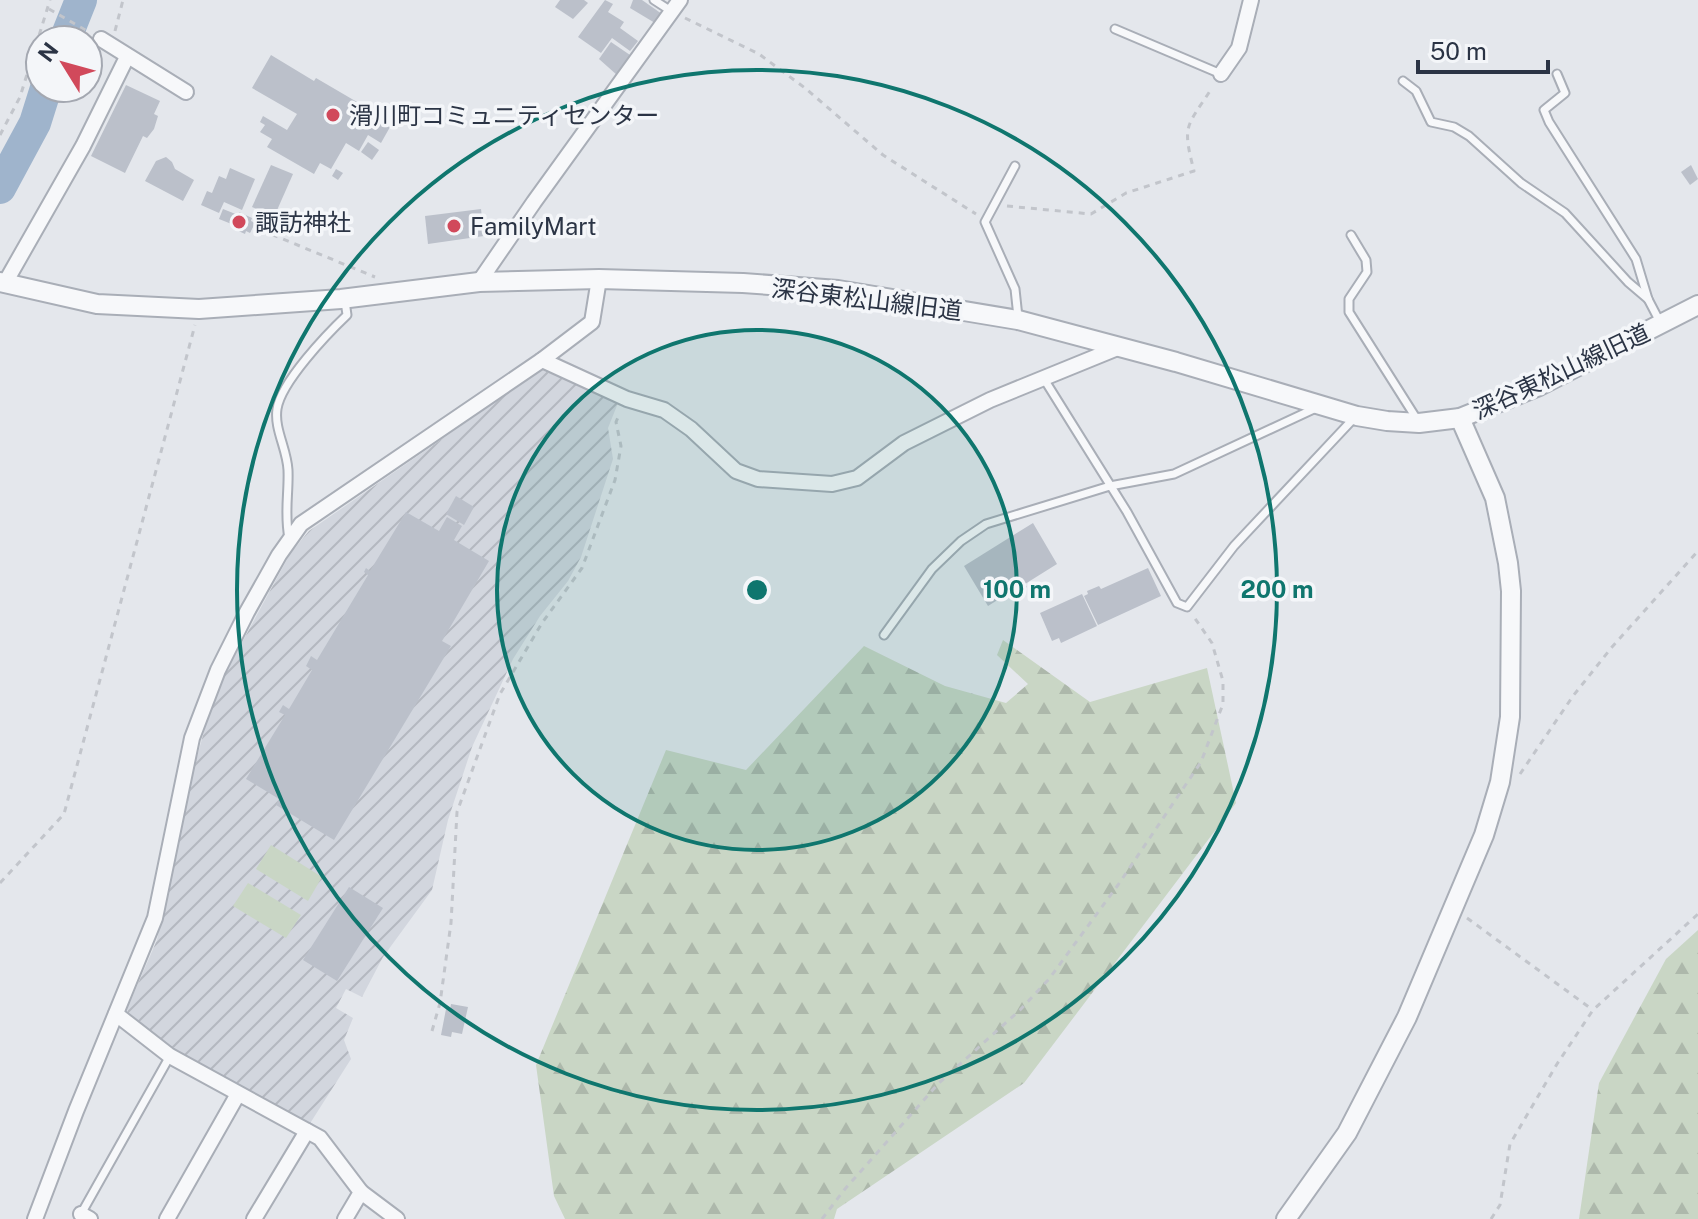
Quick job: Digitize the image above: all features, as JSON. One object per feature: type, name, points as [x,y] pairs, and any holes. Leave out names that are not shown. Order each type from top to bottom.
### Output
[{"type":"street","points":[[1221,74],[1239,48],[1251,0]]},
{"type":"street","points":[[479,282],[675,6]]},
{"type":"street","points":[[106,43],[186,92]]},
{"type":"street","points":[[2,282],[83,146],[127,57]]},
{"type":"street","points":[[35,1219],[155,918],[192,738],[218,670],[289,540],[301,524],[542,360],[592,322],[599,279]]},
{"type":"street","name":"深谷東松山線旧道","points":[[2,282],[97,304],[199,309],[344,299],[479,282],[599,279],[743,283],[838,290],[1018,320],[1357,416],[1419,423],[1460,418],[1539,386],[1698,305]]},
{"type":"street","points":[[542,360],[627,399],[664,410],[691,429],[736,471],[758,479],[832,484],[857,478],[904,443],[990,400],[1120,347]]},
{"type":"street","points":[[1286,1219],[1347,1133],[1407,1017],[1484,835],[1500,782],[1510,717],[1508,563],[1495,498],[1460,418]]},
{"type":"street","points":[[116,1014],[170,1056],[320,1138],[361,1192],[397,1219]]},
{"type":"street","points":[[167,1219],[238,1094]]},
{"type":"street","points":[[254,1219],[307,1131]]},
{"type":"street","points":[[345,1219],[361,1192]]},
{"type":"lane","points":[[654,0],[675,6]]},
{"type":"lane","points":[[1115,29],[1221,74]]},
{"type":"lane","points":[[1557,74],[1565,86],[1565,93],[1544,110],[1636,259],[1648,299],[1661,324]]},
{"type":"lane","points":[[1403,81],[1416,91],[1431,122],[1454,127],[1469,136],[1521,183],[1565,213],[1628,282],[1648,299]]},
{"type":"lane","points":[[1015,166],[985,222],[1015,289],[1018,320]]},
{"type":"lane","points":[[1351,235],[1366,260],[1367,272],[1349,299],[1349,312],[1419,423]]},
{"type":"lane","points":[[289,540],[284,517],[287,454],[277,426],[277,408],[297,372],[325,335],[347,315],[344,299]]},
{"type":"lane","points":[[1044,379],[1177,603],[1187,607],[1234,546],[1357,416]]},
{"type":"lane","points":[[884,635],[932,569],[961,541],[986,524],[1110,486],[1174,474],[1321,406]]},
{"type":"lane","points":[[86,1216],[170,1056]]},
{"type":"path","points":[[0,135],[20,97],[50,0]]},
{"type":"path","points":[[48,8],[106,43],[123,0]]},
{"type":"path","points":[[675,6],[759,54],[805,88],[883,155],[969,208],[985,222]]},
{"type":"path","points":[[995,205],[1091,214],[1126,193],[1194,171],[1185,137],[1188,124],[1221,74]]},
{"type":"path","points":[[261,230],[379,279]]},
{"type":"path","points":[[0,883],[64,814],[199,309]]},
{"type":"path","points":[[432,1031],[440,1003],[451,923],[457,812],[500,694],[542,623],[582,568],[615,480],[621,446],[616,422],[627,399]]},
{"type":"path","points":[[1500,782],[1516,781],[1593,672],[1698,551]]},
{"type":"path","points":[[822,1219],[939,1083],[1020,1010],[1049,979],[1118,885],[1201,762],[1223,704],[1223,681],[1212,643],[1187,607]]},
{"type":"path","points":[[1454,909],[1593,1010]]},
{"type":"path","points":[[1491,1219],[1500,1205],[1510,1144],[1593,1010],[1698,914]]},
{"type":"shaded area","points":[[542,370],[616,400],[618,403],[608,428],[613,459],[581,557],[568,581],[540,616],[513,659],[472,747],[448,820],[432,890],[383,957],[362,997],[346,989],[336,1008],[353,1018],[344,1040],[351,1059],[309,1125],[179,1052],[128,1014],[127,1009],[157,940],[185,800],[216,692],[290,554],[309,531]]},
{"type":"green space","points":[[1003,640],[1090,702],[1207,668],[1236,803],[1024,1083],[837,1209],[834,1219],[565,1219],[554,1196],[536,1065],[666,750],[746,770],[864,646],[945,686],[1006,703],[1028,684],[997,655]]},
{"type":"green space","points":[[271,845],[322,877],[308,901],[256,869]]},
{"type":"green space","points":[[248,883],[301,915],[286,938],[233,906]]},
{"type":"green space","points":[[1698,930],[1698,1219],[1579,1219],[1599,1083],[1666,959]]},
{"type":"building","points":[[560,0],[584,0],[588,3],[573,19],[555,7]]},
{"type":"building","points":[[605,0],[613,4],[608,12],[624,22],[620,28],[638,41],[630,51],[612,38],[601,53],[578,37]]},
{"type":"building","points":[[633,0],[642,0],[662,14],[655,23],[630,8]]},
{"type":"building","points":[[611,42],[630,55],[617,75],[599,59]]},
{"type":"building","name":"滑川町コミュニティセンター","points":[[271,55],[369,109],[367,114],[390,127],[381,143],[368,135],[359,151],[346,143],[331,169],[320,163],[314,174],[267,147],[272,139],[260,132],[265,125],[260,122],[263,116],[287,130],[297,114],[252,88]]},
{"type":"building","points":[[126,85],[160,101],[154,114],[158,116],[154,129],[147,138],[143,136],[125,173],[91,156]]},
{"type":"building","points":[[368,142],[379,150],[372,160],[361,152]]},
{"type":"building","points":[[166,157],[175,169],[194,180],[183,201],[145,181],[156,161]]},
{"type":"building","points":[[271,165],[293,174],[274,217],[252,207]]},
{"type":"building","points":[[1691,165],[1698,179],[1690,185],[1681,172]]},
{"type":"building","points":[[230,168],[255,179],[242,210],[224,202],[219,213],[201,205],[207,191],[212,193],[219,176],[226,179]]},
{"type":"building","points":[[336,169],[343,173],[338,180],[332,176]]},
{"type":"building","name":"諏訪神社","points":[[223,209],[252,218],[251,221],[255,223],[250,233],[246,231],[245,234],[219,219]]},
{"type":"building","name":"FamilyMart","points":[[481,209],[484,236],[428,244],[425,216]]},
{"type":"building","points":[[456,496],[474,507],[464,525],[446,514]]},
{"type":"building","points":[[406,512],[439,531],[447,517],[462,526],[454,540],[489,561],[442,641],[451,646],[334,840],[276,805],[279,799],[246,779],[285,715],[279,712],[283,705],[289,709],[312,670],[306,666],[311,656],[317,660],[368,575],[364,572],[366,568],[370,571]]},
{"type":"building","points":[[1033,523],[1057,564],[1025,584],[1027,587],[1018,593],[1015,589],[988,606],[964,566]]},
{"type":"building","points":[[1148,568],[1161,596],[1098,625],[1084,596],[1088,594],[1087,591],[1099,586],[1101,589]]},
{"type":"building","points":[[1082,594],[1097,626],[1061,643],[1059,638],[1052,641],[1040,613]]},
{"type":"building","points":[[349,887],[383,908],[337,981],[303,960]]},
{"type":"building","points":[[451,1004],[468,1007],[462,1034],[452,1032],[451,1037],[441,1035],[446,1009],[450,1010]]},
{"type":"waterway","points":[[71,24],[81,0]]},
{"type":"waterway","points":[[0,188],[35,123],[41,104]]},
{"type":"place","name":"滑川町コミュニティセンター","points":[[333,115]]},
{"type":"place","name":"諏訪神社","points":[[239,222]]},
{"type":"place","name":"FamilyMart","points":[[454,226]]}]
